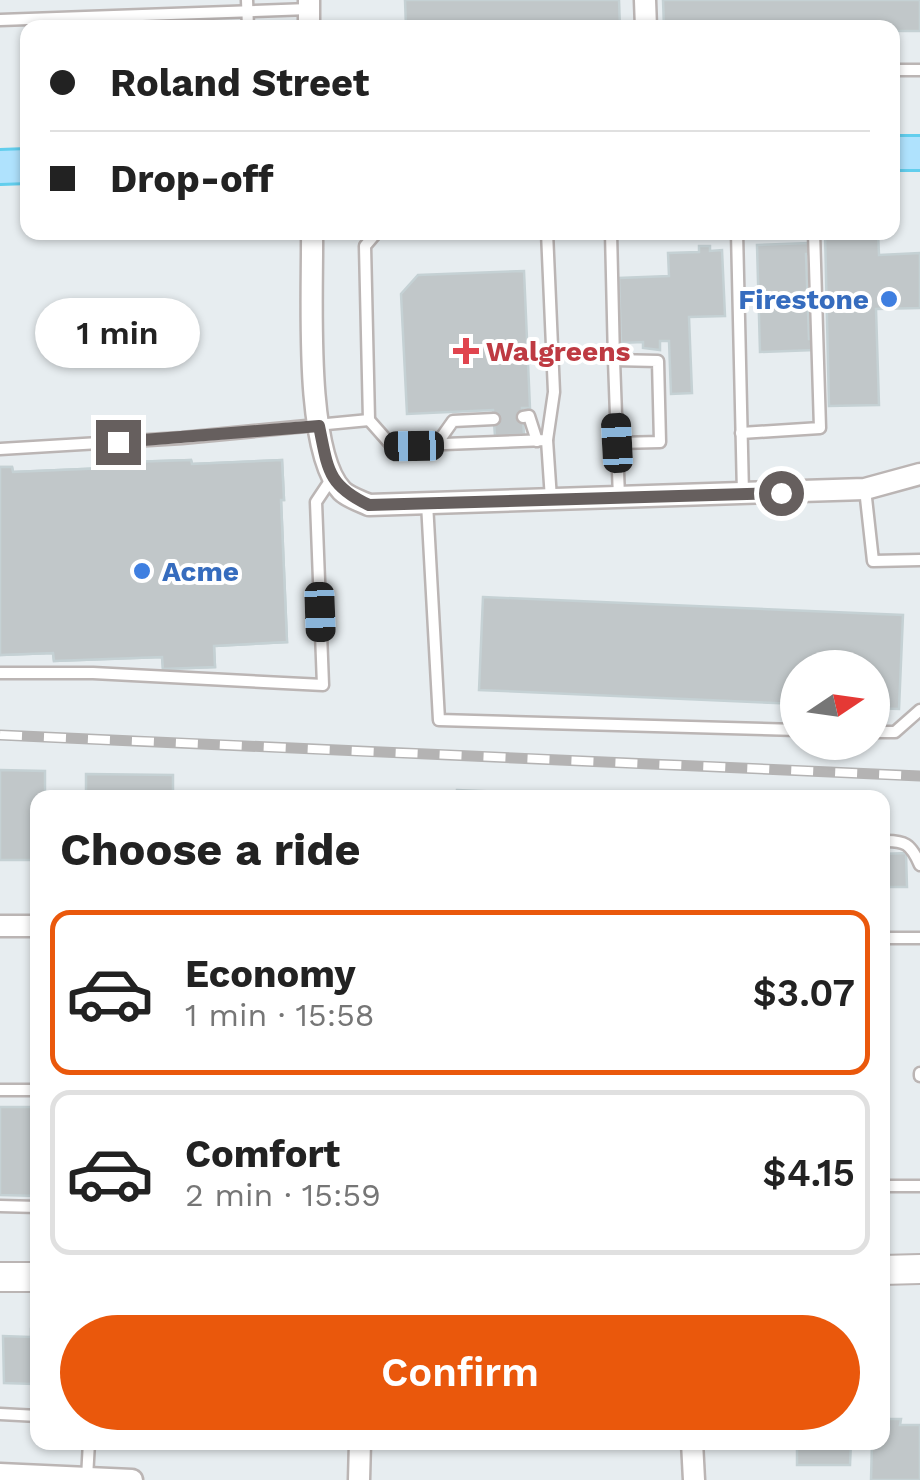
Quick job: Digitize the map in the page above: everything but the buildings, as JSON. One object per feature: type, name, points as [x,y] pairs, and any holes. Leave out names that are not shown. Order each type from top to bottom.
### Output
[{"type":"street","points":[[312,240],[314,403],[332,478],[343,493],[369,505],[864,489],[920,474]]},
{"type":"street","points":[[0,926],[30,926]]},
{"type":"street","points":[[890,1270],[920,1269]]},
{"type":"street","points":[[0,1277],[30,1277]]},
{"type":"street","points":[[359,1480],[360,1450]]},
{"type":"street","points":[[692,1450],[694,1480]]},
{"type":"street","points":[[0,1474],[132,1480]]},
{"type":"lane","points":[[78,20],[227,12],[248,6],[309,12]]},
{"type":"lane","points":[[224,20],[227,12]]},
{"type":"lane","points":[[175,14],[175,20]]},
{"type":"lane","points":[[152,15],[152,20]]},
{"type":"lane","points":[[370,240],[365,246],[369,420],[392,446],[542,441]]},
{"type":"lane","points":[[542,441],[554,392],[547,240]]},
{"type":"lane","points":[[611,240],[620,498]]},
{"type":"lane","points":[[737,240],[743,494]]},
{"type":"lane","points":[[741,432],[820,428],[814,240]]},
{"type":"lane","points":[[614,360],[658,360],[660,442],[617,443]]},
{"type":"lane","points":[[522,417],[529,416],[542,441],[551,500]]},
{"type":"lane","points":[[436,445],[453,421],[494,418]]},
{"type":"lane","points":[[0,449],[369,420]]},
{"type":"lane","points":[[0,673],[323,684],[316,502],[332,478]]},
{"type":"lane","points":[[864,489],[874,561],[920,560]]},
{"type":"lane","points":[[427,504],[439,720],[780,729]]},
{"type":"lane","points":[[890,732],[920,710]]},
{"type":"lane","points":[[890,841],[902,840],[912,848],[920,865]]},
{"type":"lane","points":[[890,938],[920,938]]},
{"type":"lane","points":[[0,1090],[30,1090]]},
{"type":"lane","points":[[890,1186],[920,1186]]},
{"type":"lane","points":[[0,1206],[30,1207]]},
{"type":"lane","points":[[0,1414],[30,1416]]},
{"type":"lane","points":[[87,1478],[88,1450]]},
{"type":"railway","points":[[0,735],[920,776]]},
{"type":"place","name":"Firestone","points":[[889,299]]},
{"type":"place","name":"Walgreens","points":[[466,351]]},
{"type":"place","name":"Acme","points":[[142,571]]},
{"type":"route","points":[[118,442],[319,426],[332,478],[343,493],[369,505],[781,493]]}]
